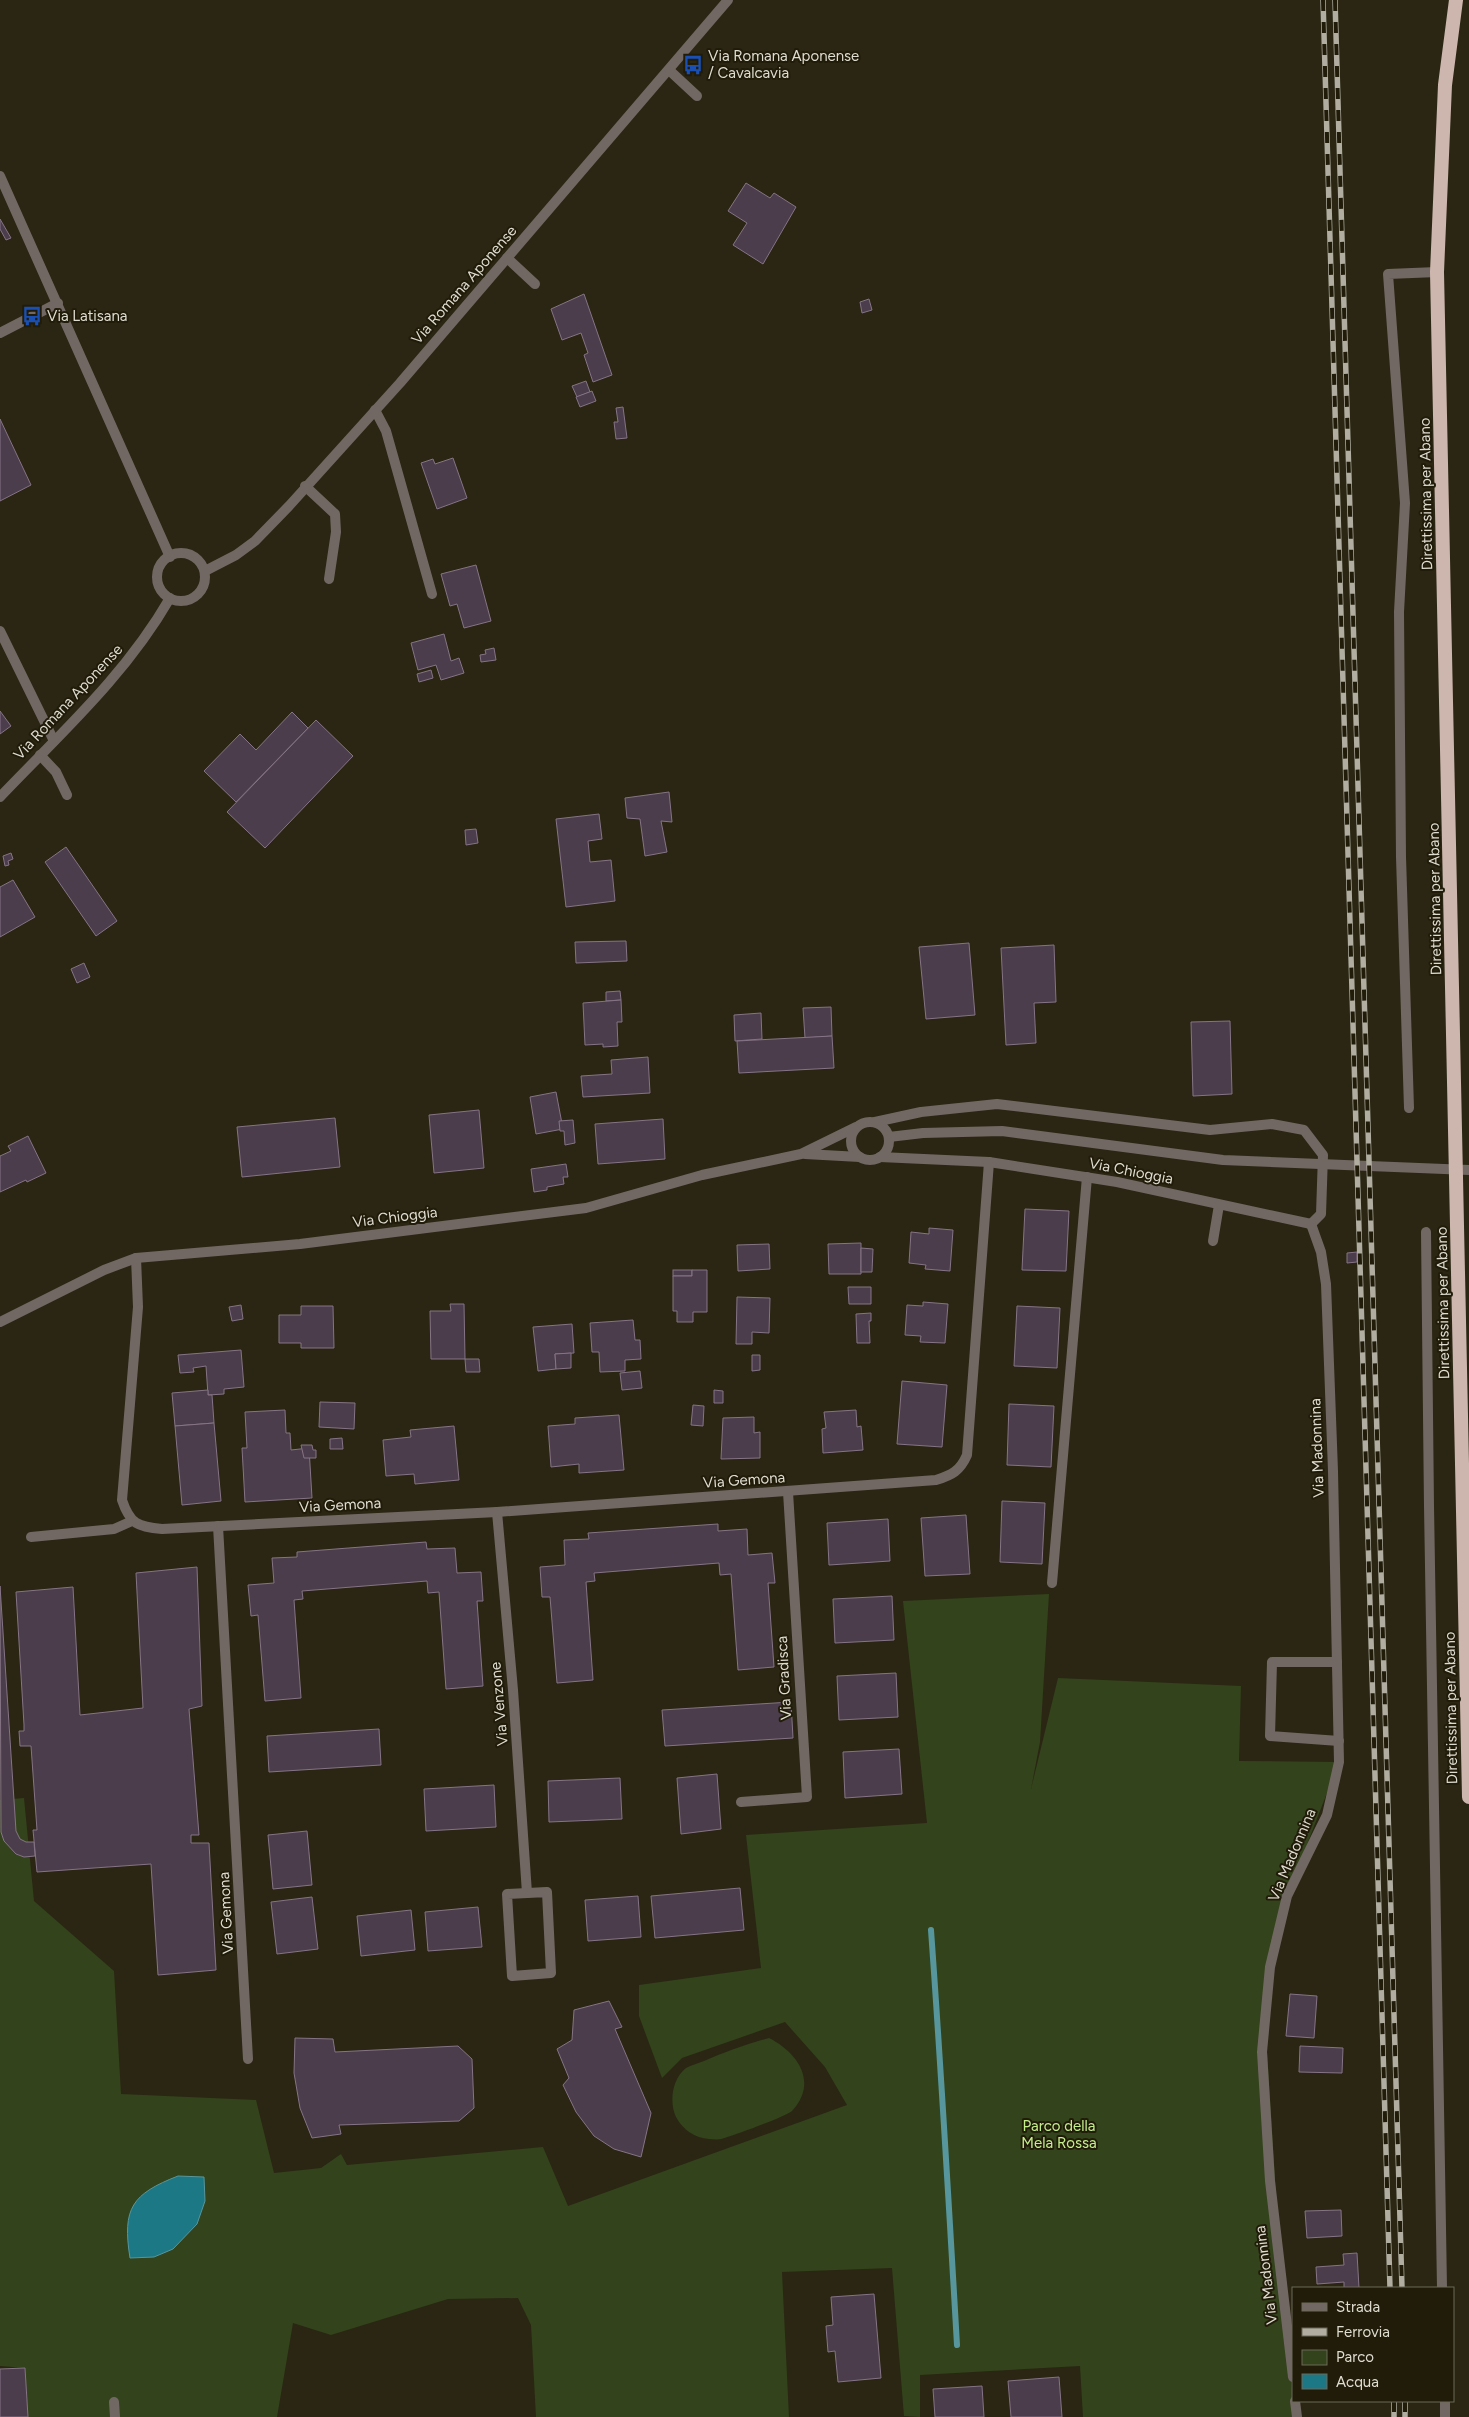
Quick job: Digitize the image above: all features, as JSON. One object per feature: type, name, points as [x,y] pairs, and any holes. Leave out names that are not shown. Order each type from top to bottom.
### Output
[{"type":"highway","name":"Direttissima per Abano","points":[[1456,0],[1446,85],[1437,272],[1457,1152],[1469,1797]]},
{"type":"street","name":"Via Romana Aponense","points":[[205,571],[236,555],[255,541],[374,410],[507,258],[728,0]]},
{"type":"street","points":[[669,70],[697,96]]},
{"type":"street","points":[[0,176],[170,557]]},
{"type":"street","points":[[507,258],[535,284]]},
{"type":"street","points":[[1409,1108],[1400,857],[1400,612],[1404,503],[1388,274],[1437,272]]},
{"type":"street","points":[[0,332],[58,303]]},
{"type":"street","points":[[374,410],[386,431],[432,594]]},
{"type":"street","points":[[305,486],[335,514],[336,532],[329,579]]},
{"type":"street","points":[[184,553],[193,556],[200,562],[205,571],[202,589],[196,596],[188,600],[170,598],[162,592],[158,583],[160,565],[170,557],[184,553]]},
{"type":"street","name":"Via Romana Aponense","points":[[0,797],[118,673],[150,632],[170,598]]},
{"type":"street","points":[[0,631],[54,741]]},
{"type":"street","points":[[40,755],[56,772],[67,795]]},
{"type":"street","name":"Via Chioggia","points":[[0,1322],[104,1270],[136,1258],[300,1244],[586,1208],[702,1175],[802,1154],[862,1123],[921,1112],[997,1104],[1210,1130],[1272,1124],[1304,1130],[1323,1155],[1321,1214],[1311,1224],[1117,1182],[989,1162],[880,1157],[871,1160],[860,1157],[802,1154]]},
{"type":"street","points":[[875,1122],[884,1127],[889,1137],[888,1148],[880,1157]]},
{"type":"street","points":[[856,1127],[851,1143],[852,1149],[860,1157]]},
{"type":"street","name":"Via Chioggia","points":[[889,1137],[923,1133],[1002,1132],[1223,1160],[1469,1170]]},
{"type":"street","name":"Via Gemona","points":[[132,1521],[144,1527],[162,1529],[497,1512],[936,1480],[951,1475],[962,1467],[968,1448],[989,1162]]},
{"type":"street","points":[[1052,1583],[1086,1178]]},
{"type":"street","points":[[1213,1241],[1220,1205]]},
{"type":"street","name":"Via Madonnina","points":[[1292,2369],[1270,2181],[1262,2052],[1270,1967],[1287,1896],[1327,1815],[1339,1762],[1326,1284],[1321,1252],[1311,1224]]},
{"type":"street","points":[[1426,1232],[1442,2287]]},
{"type":"street","points":[[31,1537],[114,1529],[132,1521],[126,1512],[122,1500],[138,1307],[136,1258]]},
{"type":"street","name":"Via Gradisca","points":[[741,1802],[807,1798],[788,1492]]},
{"type":"street","name":"Via Venzone","points":[[497,1512],[514,1690],[527,1893]]},
{"type":"street","name":"Via Gemona","points":[[218,1526],[248,2059]]},
{"type":"street","points":[[1337,1662],[1272,1662],[1270,1736],[1339,1740]]},
{"type":"street","points":[[547,1892],[551,1974],[512,1976],[507,1894],[527,1893],[547,1892]]},
{"type":"street","points":[[114,2402],[115,2417]]},
{"type":"street","points":[[1295,2402],[1297,2417]]},
{"type":"street","points":[[1445,2402],[1445,2417]]},
{"type":"green space","name":"Parco della Mela Rossa","points":[[1049,1594],[1040,1742],[1031,1789],[1058,1678],[1241,1686],[1239,1761],[1339,1762],[1287,1896],[1265,2017],[1281,2275],[1292,2402],[1296,2417],[1083,2417],[1080,2366],[920,2375],[920,2417],[904,2416],[892,2268],[782,2272],[789,2417],[536,2417],[531,2325],[518,2298],[448,2299],[331,2335],[293,2323],[277,2417],[28,2417],[25,2368],[0,2366],[0,1800],[24,1798],[34,1901],[114,1971],[121,2094],[256,2100],[274,2173],[321,2168],[341,2154],[347,2165],[543,2147],[568,2206],[847,2105],[825,2067],[785,2022],[682,2058],[662,2078],[639,2016],[639,1985],[761,1968],[746,1835],[927,1823],[903,1601]]},
{"type":"green space","points":[[769,2038],[788,2051],[801,2069],[804,2089],[800,2100],[792,2111],[758,2126],[720,2139],[699,2137],[686,2129],[676,2117],[672,2098],[675,2084],[681,2073],[690,2066],[736,2048]]},
{"type":"water","points":[[178,2176],[204,2177],[205,2201],[197,2224],[173,2249],[154,2257],[130,2258],[128,2227],[134,2205],[150,2189]]},
{"type":"building","points":[[746,183],[770,198],[774,193],[796,207],[763,264],[733,245],[747,223],[728,211]]},
{"type":"building","points":[[0,219],[11,238],[6,240],[0,229]]},
{"type":"building","points":[[584,294],[612,375],[593,382],[584,355],[588,353],[581,333],[562,340],[551,309]]},
{"type":"building","points":[[869,299],[872,310],[862,313],[860,302]]},
{"type":"building","points":[[586,381],[590,392],[577,397],[572,386]]},
{"type":"building","points":[[592,391],[596,401],[580,407],[576,397]]},
{"type":"building","points":[[623,407],[627,438],[616,439],[614,422],[618,422],[616,408]]},
{"type":"building","points":[[0,419],[31,485],[0,501]]},
{"type":"building","points":[[453,458],[467,498],[437,509],[421,463],[433,459],[435,464]]},
{"type":"building","points":[[476,565],[491,621],[464,628],[457,604],[450,606],[441,574]]},
{"type":"building","points":[[444,634],[451,661],[459,658],[464,673],[441,680],[436,665],[418,670],[411,643]]},
{"type":"building","points":[[494,648],[496,660],[481,662],[480,655],[486,654],[485,650]]},
{"type":"building","points":[[431,670],[433,678],[419,682],[417,674]]},
{"type":"building","points":[[0,711],[11,726],[0,734]]},
{"type":"building","points":[[292,712],[308,728],[236,802],[204,771],[240,734],[256,750]]},
{"type":"building","points":[[316,720],[353,756],[265,848],[227,812]]},
{"type":"building","points":[[669,792],[672,822],[661,821],[667,852],[645,856],[640,819],[627,818],[625,798]]},
{"type":"building","points":[[599,814],[602,839],[588,841],[590,862],[611,860],[615,901],[566,907],[556,819]]},
{"type":"building","points":[[476,829],[478,843],[466,845],[465,830]]},
{"type":"building","points":[[66,847],[117,921],[96,936],[45,862]]},
{"type":"building","points":[[11,853],[13,859],[8,861],[9,865],[5,866],[3,856]]},
{"type":"building","points":[[13,880],[35,917],[0,937],[0,887]]},
{"type":"building","points":[[626,941],[627,961],[576,963],[575,942]]},
{"type":"building","points":[[969,943],[975,1015],[926,1019],[919,947]]},
{"type":"building","points":[[1054,945],[1056,1002],[1034,1003],[1036,1043],[1006,1045],[1001,948]]},
{"type":"building","points":[[84,963],[90,977],[77,983],[71,969]]},
{"type":"building","points":[[620,991],[621,1000],[606,1001],[606,992]]},
{"type":"building","points":[[621,1000],[622,1022],[617,1022],[618,1046],[603,1047],[603,1044],[585,1045],[583,1003]]},
{"type":"building","points":[[831,1007],[832,1036],[805,1038],[803,1008]]},
{"type":"building","points":[[761,1013],[762,1039],[735,1041],[734,1015]]},
{"type":"building","points":[[1230,1021],[1232,1094],[1193,1096],[1191,1022]]},
{"type":"building","points":[[832,1036],[834,1068],[739,1073],[737,1041]]},
{"type":"building","points":[[648,1057],[650,1093],[583,1097],[581,1076],[612,1074],[611,1060]]},
{"type":"building","points":[[556,1092],[563,1129],[536,1134],[530,1097]]},
{"type":"building","points":[[479,1110],[484,1168],[434,1173],[429,1115]]},
{"type":"building","points":[[335,1118],[340,1167],[242,1177],[237,1127]]},
{"type":"building","points":[[663,1119],[665,1159],[598,1164],[595,1124]]},
{"type":"building","points":[[573,1120],[575,1143],[565,1145],[564,1131],[560,1131],[559,1121]]},
{"type":"building","points":[[28,1136],[46,1173],[0,1192],[0,1156],[11,1151],[8,1146]]},
{"type":"building","points":[[566,1164],[568,1177],[563,1177],[564,1184],[534,1192],[531,1169]]},
{"type":"building","points":[[1025,1209],[1069,1211],[1066,1271],[1022,1270]]},
{"type":"building","points":[[929,1228],[953,1230],[950,1271],[925,1269],[926,1265],[909,1263],[911,1232],[929,1234]]},
{"type":"building","points":[[861,1243],[861,1274],[829,1274],[828,1244]]},
{"type":"building","points":[[769,1244],[770,1269],[738,1271],[737,1245]]},
{"type":"building","points":[[861,1248],[873,1249],[872,1272],[861,1272]]},
{"type":"building","points":[[1357,1252],[1357,1262],[1347,1263],[1347,1253]]},
{"type":"building","points":[[673,1270],[692,1270],[692,1276],[673,1276]]},
{"type":"building","points":[[692,1270],[707,1270],[707,1312],[693,1312],[693,1322],[677,1322],[677,1311],[673,1311],[673,1276],[692,1276]]},
{"type":"building","points":[[848,1287],[871,1287],[871,1304],[849,1304]]},
{"type":"building","points":[[737,1297],[770,1298],[769,1333],[752,1332],[752,1344],[736,1344]]},
{"type":"building","points":[[923,1302],[948,1304],[945,1343],[920,1342],[921,1336],[905,1335],[907,1305],[923,1306]]},
{"type":"building","points":[[450,1304],[464,1304],[465,1359],[431,1359],[430,1311],[451,1311]]},
{"type":"building","points":[[241,1305],[243,1319],[232,1321],[229,1307]]},
{"type":"building","points":[[301,1306],[333,1306],[334,1348],[301,1348],[301,1343],[279,1343],[279,1315],[301,1315]]},
{"type":"building","points":[[1017,1306],[1060,1308],[1057,1368],[1014,1366]]},
{"type":"building","points":[[871,1313],[871,1321],[869,1321],[870,1343],[857,1343],[856,1314]]},
{"type":"building","points":[[633,1320],[635,1340],[640,1340],[641,1359],[625,1360],[625,1371],[600,1372],[599,1352],[592,1352],[590,1323]]},
{"type":"building","points":[[572,1324],[574,1353],[555,1354],[556,1369],[538,1371],[533,1327]]},
{"type":"building","points":[[241,1350],[244,1387],[224,1389],[224,1394],[208,1395],[206,1366],[193,1368],[194,1372],[180,1373],[178,1355]]},
{"type":"building","points":[[571,1353],[571,1368],[556,1369],[555,1354]]},
{"type":"building","points":[[752,1355],[760,1355],[760,1370],[752,1371]]},
{"type":"building","points":[[465,1359],[479,1359],[480,1372],[466,1372]]},
{"type":"building","points":[[640,1371],[642,1388],[622,1390],[620,1373]]},
{"type":"building","points":[[902,1381],[947,1385],[942,1447],[897,1444]]},
{"type":"building","points":[[208,1390],[208,1395],[212,1395],[214,1423],[175,1426],[172,1393]]},
{"type":"building","points":[[714,1390],[723,1391],[723,1403],[714,1403]]},
{"type":"building","points":[[320,1402],[355,1403],[354,1429],[319,1427]]},
{"type":"building","points":[[1009,1404],[1054,1406],[1051,1467],[1007,1465]]},
{"type":"building","points":[[693,1405],[704,1406],[703,1426],[691,1425]]},
{"type":"building","points":[[285,1410],[286,1433],[290,1433],[291,1450],[309,1448],[312,1498],[245,1502],[242,1448],[247,1448],[245,1412]]},
{"type":"building","points":[[856,1410],[857,1427],[861,1426],[863,1450],[823,1453],[822,1429],[826,1428],[824,1412]]},
{"type":"building","points":[[619,1415],[624,1470],[579,1473],[579,1464],[551,1467],[548,1426],[575,1424],[575,1418]]},
{"type":"building","points":[[754,1417],[754,1433],[760,1432],[760,1458],[721,1459],[723,1418]]},
{"type":"building","points":[[214,1423],[221,1501],[182,1505],[175,1426]]},
{"type":"building","points":[[454,1426],[459,1480],[415,1484],[414,1474],[386,1476],[383,1440],[411,1437],[410,1430]]},
{"type":"building","points":[[342,1438],[343,1449],[330,1449],[330,1439]]},
{"type":"building","points":[[301,1445],[312,1445],[313,1450],[316,1450],[316,1458],[304,1458]]},
{"type":"building","points":[[1002,1501],[1045,1503],[1042,1564],[1000,1562]]},
{"type":"building","points":[[966,1515],[970,1574],[925,1576],[921,1518]]},
{"type":"building","points":[[888,1519],[890,1561],[829,1565],[827,1523]]},
{"type":"building","points":[[718,1524],[718,1531],[747,1529],[748,1555],[772,1553],[775,1583],[768,1583],[774,1667],[738,1670],[731,1574],[720,1575],[719,1563],[594,1573],[595,1581],[586,1582],[593,1680],[557,1683],[550,1597],[542,1597],[540,1567],[565,1565],[564,1540],[589,1539],[588,1533]]},
{"type":"building","points":[[426,1542],[427,1549],[455,1548],[457,1573],[481,1572],[483,1601],[477,1601],[483,1686],[446,1689],[439,1592],[428,1593],[427,1581],[302,1591],[303,1599],[294,1600],[301,1698],[265,1701],[258,1615],[251,1616],[248,1585],[274,1583],[272,1558],[297,1557],[297,1552]]},
{"type":"building","points":[[197,1567],[202,1706],[189,1709],[199,1835],[191,1835],[191,1843],[209,1843],[216,1970],[158,1975],[151,1864],[37,1872],[33,1830],[37,1830],[31,1746],[20,1746],[19,1731],[24,1731],[24,1725],[16,1592],[73,1587],[80,1715],[143,1708],[136,1573]]},
{"type":"building","points":[[0,1586],[16,1831],[20,1839],[26,1842],[34,1842],[35,1856],[24,1857],[16,1854],[4,1841],[1,1832]]},
{"type":"building","points":[[892,1596],[894,1640],[835,1643],[833,1599]]},
{"type":"building","points":[[896,1673],[898,1717],[839,1720],[837,1676]]},
{"type":"building","points":[[791,1702],[793,1738],[665,1746],[662,1710]]},
{"type":"building","points":[[379,1729],[381,1765],[269,1772],[267,1736]]},
{"type":"building","points":[[899,1749],[902,1794],[845,1798],[843,1752]]},
{"type":"building","points":[[717,1774],[721,1829],[681,1834],[677,1778]]},
{"type":"building","points":[[620,1778],[622,1819],[549,1822],[548,1781]]},
{"type":"building","points":[[494,1785],[496,1827],[426,1831],[424,1789]]},
{"type":"building","points":[[307,1831],[312,1885],[273,1889],[268,1835]]},
{"type":"building","points":[[740,1888],[744,1930],[655,1938],[651,1896]]},
{"type":"building","points":[[638,1896],[641,1937],[588,1941],[585,1900]]},
{"type":"building","points":[[312,1897],[318,1949],[277,1954],[271,1902]]},
{"type":"building","points":[[478,1907],[482,1947],[428,1951],[425,1912]]},
{"type":"building","points":[[411,1910],[415,1950],[361,1956],[357,1916]]},
{"type":"building","points":[[1290,1994],[1317,1996],[1314,2038],[1286,2036]]},
{"type":"building","points":[[609,2001],[622,2027],[615,2029],[651,2113],[641,2157],[614,2149],[594,2136],[576,2112],[563,2085],[569,2078],[557,2049],[572,2040],[574,2010]]},
{"type":"building","points":[[295,2038],[333,2039],[335,2052],[458,2046],[472,2059],[474,2108],[459,2121],[339,2125],[341,2134],[312,2138],[300,2108],[294,2073]]},
{"type":"building","points":[[1300,2046],[1343,2048],[1342,2073],[1299,2072]]},
{"type":"building","points":[[1341,2210],[1342,2236],[1307,2238],[1305,2211]]},
{"type":"building","points":[[1357,2253],[1359,2287],[1344,2287],[1344,2282],[1317,2284],[1316,2267],[1344,2265],[1343,2254]]},
{"type":"building","points":[[874,2294],[881,2378],[838,2382],[835,2351],[828,2352],[826,2326],[833,2325],[831,2297]]},
{"type":"building","points":[[25,2368],[28,2417],[0,2417],[0,2369]]},
{"type":"building","points":[[1059,2377],[1062,2417],[1011,2417],[1008,2381]]},
{"type":"building","points":[[982,2386],[984,2417],[935,2417],[933,2389]]},
{"type":"waterway","points":[[931,1930],[957,2345]]},
{"type":"railway","points":[[1323,0],[1390,2287]]},
{"type":"railway","points":[[1335,0],[1402,2287]]},
{"type":"railway","points":[[1394,2402],[1394,2417]]},
{"type":"railway","points":[[1405,2402],[1405,2417]]},
{"type":"place","name":"Via Romana Aponense / Cavalcavia","points":[[693,65]]},
{"type":"place","name":"Via Latisana","points":[[32,316]]}]
